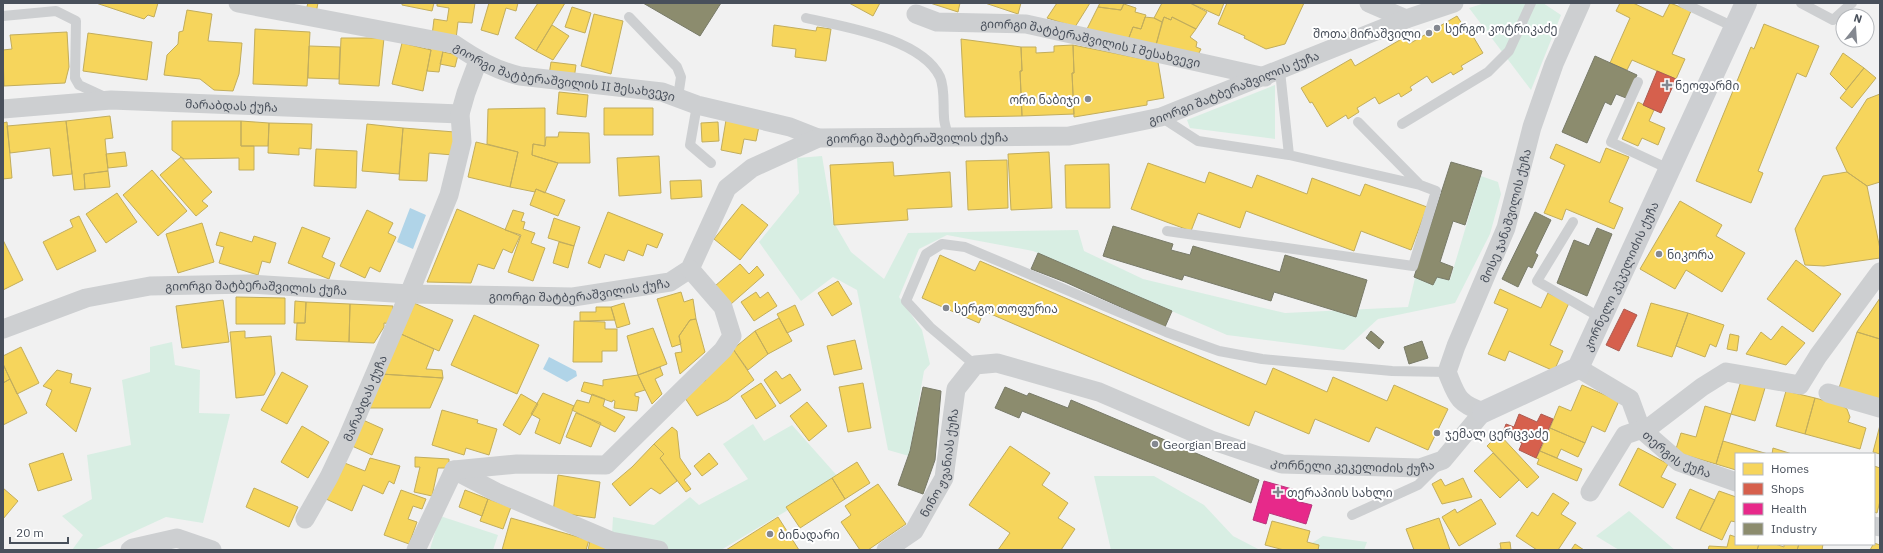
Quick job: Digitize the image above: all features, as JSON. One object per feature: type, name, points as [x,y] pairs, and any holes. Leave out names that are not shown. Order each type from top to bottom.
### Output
[{"type":"street","name":"გიორგი შატბერაშვილის II შესახვევი","points":[[238,3],[454,44],[478,61],[500,71],[520,76],[662,92],[697,105],[790,127],[818,138]]},
{"type":"street","points":[[1369,3],[1406,19]]},
{"type":"street","name":"გიორგი შატბერაშვილის ქუჩა","points":[[3,329],[86,298],[150,286],[250,284],[409,294],[573,296],[670,282],[690,269],[727,188],[752,168],[818,138],[1069,136],[1161,117],[1273,74],[1406,19],[1454,3]]},
{"type":"street","name":"მოსე ჯანაშვილის ქუჩა","points":[[1447,372],[1456,346],[1506,228],[1532,127],[1554,64],[1580,3]]},
{"type":"street","name":"კორნელი კეკელიძის ქუჩა","points":[[975,365],[997,363],[1099,392],[1211,440],[1282,464],[1420,468],[1443,460],[1483,412],[1578,368],[1746,3]]},
{"type":"street","name":"გიორგი შატბერაშვილის I შესახვევი","points":[[916,14],[937,22],[1026,24],[1273,74]]},
{"type":"street","name":"მარაბდას ქუჩა","points":[[305,519],[329,477],[347,439],[409,294],[449,195],[462,142],[460,114],[478,61]]},
{"type":"street","name":"მარაბდას ქუჩა","points":[[3,109],[111,100],[460,114]]},
{"type":"street","points":[[454,470],[517,464],[606,465],[724,350],[732,336],[723,307],[690,269]]},
{"type":"street","points":[[1590,492],[1625,434],[1651,426],[1702,387],[1726,372],[1800,385],[1818,356],[1880,272]]},
{"type":"street","name":"ნინო ჟვანიას ქუჩა","points":[[886,550],[914,531],[944,478],[956,389],[975,365]]},
{"type":"street","name":"თერგის ქუჩა","points":[[1578,368],[1630,398],[1641,429],[1679,462],[1735,482]]},
{"type":"street","points":[[1447,372],[1457,395],[1468,407],[1483,412]]},
{"type":"street","points":[[1828,394],[1880,408]]},
{"type":"street","points":[[416,550],[454,470]]},
{"type":"street","points":[[454,470],[496,492],[611,541],[659,550]]},
{"type":"street","points":[[130,550],[177,538],[212,550]]},
{"type":"lane","points":[[1402,124],[1488,72],[1509,51],[1531,3]]},
{"type":"lane","points":[[1683,3],[1734,27]]},
{"type":"lane","points":[[1801,3],[1833,20],[1852,3]]},
{"type":"lane","points":[[3,16],[56,11],[76,21],[72,42],[75,78],[79,85],[111,100]]},
{"type":"lane","points":[[629,17],[677,67],[681,77],[678,97]]},
{"type":"lane","points":[[806,18],[858,30],[898,42],[931,65],[940,78],[943,93],[944,118],[949,138]]},
{"type":"lane","points":[[1273,74],[1289,155]]},
{"type":"lane","points":[[1638,82],[1611,142],[1669,169]]},
{"type":"lane","points":[[697,105],[690,145],[711,163]]},
{"type":"lane","points":[[1161,117],[1198,141],[1289,155],[1436,190],[1412,266],[1167,231]]},
{"type":"lane","points":[[1358,122],[1420,185]]},
{"type":"lane","points":[[1574,222],[1536,281],[1601,318]]},
{"type":"lane","points":[[975,365],[930,327],[906,301],[926,254],[942,244],[965,247],[1166,332],[1219,351],[1262,359],[1369,369],[1447,372]]},
{"type":"lane","points":[[1352,515],[1418,485],[1443,460]]},
{"type":"green space","points":[[1485,3],[1543,3],[1561,15],[1531,90],[1469,8]]},
{"type":"green space","points":[[1275,85],[1275,139],[1190,128],[1187,120]]},
{"type":"green space","points":[[822,156],[833,221],[851,252],[884,279],[908,233],[1078,230],[1084,251],[1143,279],[1285,313],[1408,307],[1417,270],[1450,280],[1481,176],[1498,182],[1501,194],[1490,234],[1455,303],[1378,319],[1344,350],[1227,335],[1033,251],[947,235],[919,249],[899,297],[922,330],[930,364],[924,371],[909,456],[888,450],[857,290],[833,277],[801,301],[759,242],[799,193],[797,158]]},
{"type":"green space","points":[[172,342],[175,365],[200,370],[199,413],[230,414],[203,523],[166,517],[94,550],[72,550],[83,535],[62,516],[92,499],[87,455],[131,445],[122,380],[150,372],[150,347]]},
{"type":"green space","points":[[753,424],[764,441],[792,425],[840,479],[721,550],[639,550],[612,534],[613,517],[654,525],[690,497],[699,505],[748,479],[723,444]]},
{"type":"green space","points":[[1094,476],[1154,476],[1204,505],[1233,536],[1260,550],[1111,550]]},
{"type":"green space","points":[[1629,511],[1675,550],[1619,550],[1596,536]]},
{"type":"green space","points":[[440,516],[498,535],[493,550],[430,549]]},
{"type":"green space","points":[[1323,536],[1367,542],[1364,550],[1301,550]]},
{"type":"water","points":[[410,208],[426,215],[413,249],[397,242]]},
{"type":"water","points":[[549,357],[576,371],[577,376],[567,382],[543,369]]},
{"type":"building: Homes","points":[[96,3],[158,3],[154,17],[148,15],[144,19]]},
{"type":"building: Homes","points":[[308,3],[318,3],[316,13],[306,10]]},
{"type":"building: Homes","points":[[402,3],[434,3],[432,11],[402,5]]},
{"type":"building: Homes","points":[[437,3],[475,3],[472,23],[458,22],[456,39],[432,36],[434,19],[447,21],[449,8],[437,6]]},
{"type":"building: Homes","points":[[489,3],[518,3],[516,11],[506,8],[498,35],[481,30]]},
{"type":"building: Homes","points":[[538,3],[565,3],[536,51],[515,38]]},
{"type":"building: Homes","points":[[849,3],[880,3],[873,16]]},
{"type":"building: Homes","points":[[930,3],[960,3],[958,12]]},
{"type":"building: Homes","points":[[985,3],[1021,3],[1018,14]]},
{"type":"building: Homes","points":[[1057,3],[1090,3],[1075,27],[1047,18]]},
{"type":"building: Homes","points":[[1100,3],[1124,3],[1121,10],[1098,7]]},
{"type":"building: Homes","points":[[1162,3],[1190,3],[1207,12],[1196,29],[1172,17],[1171,20],[1164,17],[1162,22],[1154,18]]},
{"type":"building: Homes","points":[[1190,3],[1224,3],[1219,16]]},
{"type":"building: Homes","points":[[1227,3],[1304,3],[1285,44],[1266,49],[1244,38],[1245,36],[1218,24]]},
{"type":"building: Homes","points":[[1620,3],[1633,3],[1663,17],[1670,3],[1691,11],[1672,54],[1685,59],[1676,79],[1632,60],[1627,70],[1610,63],[1630,18],[1616,11]]},
{"type":"building: Homes","points":[[1124,4],[1136,8],[1135,12],[1146,15],[1141,29],[1133,27],[1128,40],[1086,31],[1098,7],[1121,10]]},
{"type":"building: Homes","points":[[572,7],[591,13],[585,33],[565,27]]},
{"type":"building: Homes","points":[[187,10],[212,14],[208,41],[242,43],[239,74],[233,91],[214,90],[200,79],[164,75],[167,55],[178,44],[179,32],[183,31]]},
{"type":"building: Homes","points":[[594,14],[623,21],[611,74],[581,66]]},
{"type":"building: Homes","points":[[1457,16],[1466,30],[1468,28],[1483,53],[1461,66],[1463,69],[1453,75],[1451,72],[1432,83],[1427,76],[1410,87],[1412,90],[1401,97],[1399,93],[1379,104],[1375,97],[1357,108],[1359,112],[1348,119],[1346,115],[1327,127],[1312,102],[1310,103],[1301,88],[1351,59],[1355,66],[1405,37],[1409,44]]},
{"type":"building: Homes","points":[[1145,17],[1154,18],[1162,22],[1156,45],[1128,40],[1133,27],[1141,29]]},
{"type":"building: Homes","points":[[1164,17],[1171,20],[1172,17],[1196,29],[1190,37],[1197,42],[1196,47],[1201,49],[1198,55],[1156,45]]},
{"type":"building: Homes","points":[[1764,24],[1819,46],[1806,77],[1797,73],[1758,171],[1763,173],[1751,203],[1696,181],[1751,47],[1754,49]]},
{"type":"building: Homes","points":[[552,25],[569,36],[553,60],[536,51]]},
{"type":"building: Homes","points":[[774,25],[816,31],[817,27],[831,29],[826,61],[795,57],[796,49],[772,46]]},
{"type":"building: Homes","points":[[255,29],[310,32],[307,86],[253,84]]},
{"type":"building: Homes","points":[[67,32],[69,67],[65,83],[4,86],[3,50],[12,49],[10,35]]},
{"type":"building: Homes","points":[[88,33],[152,42],[147,80],[83,71]]},
{"type":"building: Homes","points":[[341,38],[384,38],[379,86],[339,84]]},
{"type":"building: Homes","points":[[961,39],[1021,47],[1022,71],[1020,71],[1022,116],[965,117]]},
{"type":"building: Homes","points":[[429,42],[444,45],[439,72],[427,71],[431,50],[428,49]]},
{"type":"building: Homes","points":[[402,43],[431,50],[423,91],[392,84]]},
{"type":"building: Homes","points":[[1073,45],[1158,62],[1164,98],[1147,101],[1147,105],[1074,117],[1072,73],[1074,73]]},
{"type":"building: Homes","points":[[1073,45],[1074,73],[1072,73],[1074,114],[1022,116],[1020,71],[1022,71],[1021,47],[1036,47],[1036,53],[1054,52],[1054,46]]},
{"type":"building: Homes","points":[[309,46],[340,47],[339,79],[308,78]]},
{"type":"building: Homes","points":[[443,52],[458,55],[455,67],[440,64]]},
{"type":"building: Homes","points":[[1843,53],[1864,68],[1846,90],[1830,74]]},
{"type":"building: Homes","points":[[551,62],[576,65],[574,79],[549,75]]},
{"type":"building: Homes","points":[[1864,68],[1876,78],[1852,108],[1840,98]]},
{"type":"building: Homes","points":[[559,92],[588,95],[586,117],[557,114]]},
{"type":"building: Homes","points":[[1880,94],[1880,182],[1867,186],[1847,172],[1836,148],[1867,99]]},
{"type":"building: Homes","points":[[1638,102],[1654,110],[1649,121],[1665,128],[1658,145],[1642,138],[1638,146],[1622,139]]},
{"type":"building: Homes","points":[[545,108],[545,146],[533,144],[532,155],[558,163],[545,193],[536,189],[535,192],[510,187],[518,152],[487,144],[488,109]]},
{"type":"building: Homes","points":[[604,108],[653,108],[653,135],[604,135]]},
{"type":"building: Homes","points":[[110,116],[113,138],[105,139],[108,171],[84,174],[85,189],[74,190],[66,121]]},
{"type":"building: Homes","points":[[726,120],[759,126],[756,141],[744,139],[741,154],[721,150]]},
{"type":"building: Homes","points":[[66,121],[72,174],[53,176],[50,148],[10,153],[7,126]]},
{"type":"building: Homes","points":[[172,121],[241,121],[241,146],[254,146],[254,170],[239,170],[239,158],[184,159],[172,150]]},
{"type":"building: Homes","points":[[241,121],[269,123],[268,146],[241,146]]},
{"type":"building: Homes","points":[[7,122],[12,178],[3,179],[3,123]]},
{"type":"building: Homes","points":[[718,122],[719,141],[702,142],[701,123]]},
{"type":"building: Homes","points":[[269,123],[312,124],[311,149],[299,148],[299,155],[268,153]]},
{"type":"building: Homes","points":[[367,124],[403,128],[399,174],[362,171]]},
{"type":"building: Homes","points":[[403,128],[455,132],[453,155],[429,153],[427,181],[399,180]]},
{"type":"building: Homes","points":[[559,132],[589,133],[590,163],[558,163],[532,155],[533,144],[545,146],[546,137],[558,137]]},
{"type":"building: Homes","points":[[476,142],[518,152],[510,187],[468,177]]},
{"type":"building: Homes","points":[[1556,144],[1600,163],[1606,148],[1629,157],[1609,202],[1623,208],[1614,229],[1566,209],[1562,220],[1544,213],[1565,165],[1550,158]]},
{"type":"building: Homes","points":[[316,149],[357,151],[356,188],[314,186]]},
{"type":"building: Homes","points":[[125,152],[127,166],[108,168],[106,154]]},
{"type":"building: Homes","points":[[1049,152],[1052,208],[1011,210],[1008,154]]},
{"type":"building: Homes","points":[[659,156],[661,193],[619,196],[617,158]]},
{"type":"building: Homes","points":[[181,157],[212,192],[202,201],[208,206],[196,216],[160,175]]},
{"type":"building: Homes","points":[[1007,160],[1008,208],[968,210],[966,161]]},
{"type":"building: Homes","points":[[893,162],[894,176],[950,172],[952,207],[907,209],[908,220],[834,225],[830,165]]},
{"type":"building: Homes","points":[[1148,163],[1205,183],[1209,172],[1252,188],[1257,175],[1307,194],[1312,178],[1360,196],[1365,184],[1427,207],[1411,250],[1361,231],[1354,251],[1246,211],[1240,228],[1198,213],[1191,231],[1131,209]]},
{"type":"building: Homes","points":[[1109,164],[1110,208],[1066,208],[1065,165]]},
{"type":"building: Homes","points":[[152,170],[187,211],[158,236],[123,195]]},
{"type":"building: Homes","points":[[108,171],[110,187],[85,189],[84,174]]},
{"type":"building: Homes","points":[[1847,172],[1867,186],[1880,249],[1880,258],[1824,266],[1805,265],[1795,229],[1823,176]]},
{"type":"building: Homes","points":[[701,180],[702,197],[671,199],[670,181]]},
{"type":"building: Homes","points":[[536,189],[565,200],[558,216],[530,205]]},
{"type":"building: Homes","points":[[117,193],[137,222],[106,243],[86,214]]},
{"type":"building: Homes","points":[[1680,201],[1722,225],[1716,236],[1745,253],[1722,292],[1686,270],[1675,289],[1640,269]]},
{"type":"building: Homes","points":[[742,204],[768,225],[740,260],[714,239]]},
{"type":"building: Homes","points":[[457,209],[520,236],[512,253],[503,249],[494,269],[478,264],[471,283],[427,282]]},
{"type":"building: Homes","points":[[367,210],[393,223],[388,233],[396,237],[380,272],[370,267],[365,278],[340,266]]},
{"type":"building: Homes","points":[[513,210],[524,213],[521,221],[525,222],[523,229],[535,233],[531,243],[545,248],[533,281],[508,272],[521,235],[505,230]]},
{"type":"building: Homes","points":[[608,212],[663,234],[657,248],[647,244],[643,256],[628,250],[624,261],[605,254],[600,268],[588,263]]},
{"type":"building: Homes","points":[[79,216],[96,251],[57,270],[43,242],[73,227],[70,220]]},
{"type":"building: Homes","points":[[554,218],[580,227],[574,246],[548,238]]},
{"type":"building: Homes","points":[[202,223],[214,262],[178,273],[166,234]]},
{"type":"building: Homes","points":[[302,227],[330,238],[322,257],[335,263],[329,279],[288,263]]},
{"type":"building: Homes","points":[[220,232],[252,242],[254,236],[276,243],[270,263],[262,261],[258,275],[219,263],[224,247],[216,245]]},
{"type":"building: Homes","points":[[3,240],[23,280],[3,290]]},
{"type":"building: Homes","points":[[559,242],[574,246],[568,268],[553,263]]},
{"type":"building: Homes","points":[[940,255],[975,271],[980,261],[1266,385],[1273,368],[1327,392],[1333,377],[1387,401],[1394,385],[1448,409],[1428,450],[1376,427],[1369,442],[1315,419],[1309,434],[1255,411],[1249,426],[984,311],[979,323],[922,298]]},
{"type":"building: Homes","points":[[1796,260],[1841,294],[1813,332],[1767,299]]},
{"type":"building: Homes","points":[[740,264],[749,274],[757,266],[764,275],[731,304],[715,286]]},
{"type":"building: Homes","points":[[838,281],[852,304],[832,316],[818,293]]},
{"type":"building: Homes","points":[[1500,289],[1541,308],[1548,293],[1569,303],[1550,345],[1563,351],[1554,371],[1509,351],[1505,361],[1488,354],[1508,309],[1494,303]]},
{"type":"building: Homes","points":[[681,292],[684,302],[693,299],[696,319],[690,320],[679,336],[681,344],[672,347],[657,299]]},
{"type":"building: Homes","points":[[756,292],[760,298],[768,292],[777,306],[754,321],[741,302]]},
{"type":"building: Homes","points":[[236,297],[285,298],[285,324],[236,324]]},
{"type":"building: Homes","points":[[1880,298],[1880,339],[1857,332]]},
{"type":"building: Homes","points":[[223,300],[229,342],[182,348],[176,306]]},
{"type":"building: Homes","points":[[295,301],[306,302],[305,323],[294,323]]},
{"type":"building: Homes","points":[[306,302],[350,304],[349,342],[296,340],[297,323],[305,323]]},
{"type":"building: Homes","points":[[414,303],[453,320],[439,351],[401,334]]},
{"type":"building: Homes","points":[[624,303],[630,324],[617,328],[611,307]]},
{"type":"building: Homes","points":[[1651,303],[1688,313],[1672,357],[1637,346]]},
{"type":"building: Homes","points":[[350,304],[393,306],[392,324],[384,323],[384,327],[374,343],[349,342]]},
{"type":"building: Homes","points":[[795,305],[804,325],[787,333],[777,314]]},
{"type":"building: Homes","points":[[596,307],[611,307],[615,320],[580,321],[580,312],[596,312]]},
{"type":"building: Homes","points":[[1688,313],[1724,325],[1716,347],[1710,344],[1705,357],[1676,346]]},
{"type":"building: Homes","points":[[474,315],[539,345],[517,394],[451,365]]},
{"type":"building: Homes","points":[[779,318],[792,341],[768,354],[755,331]]},
{"type":"building: Homes","points":[[696,319],[705,352],[680,374],[675,353],[682,352],[679,336],[690,320]]},
{"type":"building: Homes","points":[[574,321],[605,322],[605,329],[617,329],[617,351],[602,351],[602,362],[573,362]]},
{"type":"building: Homes","points":[[1782,326],[1805,343],[1786,365],[1746,354],[1761,332],[1771,340]]},
{"type":"building: Homes","points":[[653,328],[667,364],[638,375],[627,336]]},
{"type":"building: Homes","points":[[245,331],[245,338],[271,336],[275,374],[264,395],[236,398],[230,332]]},
{"type":"building: Homes","points":[[755,331],[768,354],[748,370],[733,349]]},
{"type":"building: Homes","points":[[1857,332],[1880,339],[1880,399],[1839,388]]},
{"type":"building: Homes","points":[[401,334],[434,349],[426,369],[442,370],[443,378],[381,374]]},
{"type":"building: Homes","points":[[1730,334],[1739,336],[1737,351],[1727,349]]},
{"type":"building: Homes","points":[[855,340],[862,369],[834,375],[827,346]]},
{"type":"building: Homes","points":[[21,347],[39,383],[17,394],[3,364],[3,356]]},
{"type":"building: Homes","points":[[733,349],[754,380],[728,400],[697,416],[683,395],[706,380],[704,377]]},
{"type":"building: Homes","points":[[3,364],[10,379],[3,383]]},
{"type":"building: Homes","points":[[660,367],[663,375],[655,379],[662,394],[652,404],[638,375]]},
{"type":"building: Homes","points":[[57,370],[72,374],[70,383],[91,388],[76,432],[46,405],[52,390],[43,386]]},
{"type":"building: Homes","points":[[776,371],[782,379],[790,374],[801,390],[780,404],[764,380]]},
{"type":"building: Homes","points":[[282,372],[308,386],[287,424],[261,410]]},
{"type":"building: Homes","points":[[381,374],[443,378],[430,408],[363,408]]},
{"type":"building: Homes","points":[[638,375],[645,390],[635,393],[635,396],[639,397],[637,411],[614,408],[615,401],[613,400],[612,402],[581,391],[584,382],[603,386],[603,380]]},
{"type":"building: Homes","points":[[10,379],[27,413],[3,425],[3,383]]},
{"type":"building: Homes","points":[[1741,381],[1765,388],[1755,421],[1731,414]]},
{"type":"building: Homes","points":[[761,383],[776,406],[756,419],[741,396]]},
{"type":"building: Homes","points":[[863,383],[871,428],[848,432],[839,387]]},
{"type":"building: Homes","points":[[1582,385],[1619,401],[1605,432],[1592,426],[1585,443],[1550,428],[1559,406],[1571,411]]},
{"type":"building: Homes","points":[[1786,391],[1815,398],[1805,434],[1776,426]]},
{"type":"building: Homes","points":[[543,393],[574,406],[560,444],[535,433],[540,419],[531,414]]},
{"type":"building: Homes","points":[[521,394],[538,404],[520,435],[503,425]]},
{"type":"building: Homes","points":[[592,394],[605,399],[603,406],[625,417],[615,432],[572,410],[577,400],[589,403]]},
{"type":"building: Homes","points":[[1815,398],[1841,405],[1847,409],[1850,417],[1848,422],[1866,428],[1860,449],[1805,434]]},
{"type":"building: Homes","points":[[807,402],[827,426],[809,441],[790,416]]},
{"type":"building: Homes","points":[[1705,406],[1731,414],[1716,464],[1675,452],[1681,433],[1696,437]]},
{"type":"building: Homes","points":[[442,410],[478,420],[477,423],[497,429],[489,455],[466,448],[464,455],[432,445]]},
{"type":"building: Homes","points":[[576,413],[601,423],[591,447],[566,437]]},
{"type":"building: Homes","points":[[363,420],[383,429],[372,455],[352,446]]},
{"type":"building: Homes","points":[[1880,425],[1880,454],[1873,452]]},
{"type":"building: Homes","points":[[302,426],[329,442],[308,478],[281,462]]},
{"type":"building: Homes","points":[[672,427],[677,431],[680,458],[691,474],[684,480],[691,489],[686,492],[660,458],[664,454],[654,444]]},
{"type":"building: Homes","points":[[1550,428],[1585,443],[1578,457],[1561,449],[1557,458],[1540,451]]},
{"type":"building: Homes","points":[[1499,434],[1539,477],[1527,488],[1487,446]]},
{"type":"building: Homes","points":[[1723,441],[1765,453],[1735,453],[1735,470],[1716,464]]},
{"type":"building: Homes","points":[[654,444],[664,454],[660,458],[677,481],[660,494],[651,488],[630,506],[612,484],[632,467]]},
{"type":"building: Homes","points":[[1010,446],[1050,473],[1042,485],[1068,503],[1058,518],[1075,529],[1061,550],[998,550],[1010,533],[969,505]]},
{"type":"building: Homes","points":[[1638,448],[1668,464],[1661,477],[1676,484],[1663,508],[1619,485]]},
{"type":"building: Homes","points":[[1773,448],[1789,453],[1772,453]]},
{"type":"building: Homes","points":[[1540,451],[1582,469],[1577,481],[1537,464],[1539,459],[1536,458]]},
{"type":"building: Homes","points":[[63,453],[72,480],[38,491],[29,464]]},
{"type":"building: Homes","points":[[709,453],[718,464],[702,476],[694,466]]},
{"type":"building: Homes","points":[[1493,453],[1519,480],[1500,498],[1474,471]]},
{"type":"building: Homes","points":[[415,457],[449,459],[449,468],[438,468],[432,496],[414,492],[420,467],[415,467]]},
{"type":"building: Homes","points":[[370,458],[400,466],[394,484],[389,481],[383,494],[363,485],[352,511],[326,499],[342,462],[365,471]]},
{"type":"building: Homes","points":[[857,462],[870,483],[845,499],[832,478]]},
{"type":"building: Homes","points":[[1875,466],[1880,468],[1880,501],[1877,513],[1875,512]]},
{"type":"building: Homes","points":[[558,475],[600,482],[595,518],[553,512]]},
{"type":"building: Homes","points":[[832,478],[845,499],[800,528],[786,507]]},
{"type":"building: Homes","points":[[1463,478],[1472,497],[1442,504],[1432,484],[1441,479],[1445,486]]},
{"type":"building: Homes","points":[[878,484],[906,524],[868,550],[860,550],[841,522],[851,515],[845,506]]},
{"type":"building: Homes","points":[[3,488],[18,501],[3,519]]},
{"type":"building: Homes","points":[[254,488],[298,507],[289,527],[246,507]]},
{"type":"building: Homes","points":[[1690,489],[1715,500],[1700,530],[1676,518]]},
{"type":"building: Homes","points":[[401,490],[426,499],[422,509],[413,506],[408,519],[417,522],[409,544],[384,535]]},
{"type":"building: Homes","points":[[465,490],[488,499],[482,516],[459,507]]},
{"type":"building: Homes","points":[[1719,491],[1735,497],[1735,522],[1731,521],[1722,540],[1700,530]]},
{"type":"building: Homes","points":[[1553,493],[1569,503],[1561,514],[1576,523],[1558,550],[1537,550],[1516,536],[1532,512],[1538,516]]},
{"type":"building: Homes","points":[[488,499],[511,507],[503,529],[480,521]]},
{"type":"building: Homes","points":[[1481,499],[1496,524],[1459,546],[1442,517],[1455,509],[1457,513]]},
{"type":"building: Homes","name":"ბინადარი","points":[[778,517],[799,550],[726,550]]},
{"type":"building: Homes","points":[[511,518],[589,540],[586,550],[502,550]]},
{"type":"building: Homes","points":[[1439,518],[1450,550],[1414,550],[1406,529]]},
{"type":"building: Homes","points":[[1272,521],[1310,531],[1307,542],[1319,545],[1318,550],[1284,550],[1265,545]]},
{"type":"building: Homes","points":[[1730,535],[1735,537],[1735,545],[1759,545],[1757,550],[1708,550],[1709,546],[1727,547]]},
{"type":"building: Homes","points":[[590,541],[630,550],[588,550]]},
{"type":"building: Homes","points":[[1510,542],[1511,550],[1492,550],[1501,549],[1500,543]]},
{"type":"building: Homes","points":[[1875,543],[1880,545],[1880,550],[1870,550]]},
{"type":"building: Homes","points":[[1575,544],[1584,550],[1571,550]]},
{"type":"building: Homes","points":[[1759,545],[1778,545],[1784,547],[1784,545],[1799,545],[1797,550],[1757,550]]},
{"type":"building: Homes","points":[[1799,545],[1823,545],[1822,550],[1797,550]]},
{"type":"building: Shops","points":[[1657,71],[1676,79],[1661,113],[1643,105]]},
{"type":"building: Shops","points":[[1624,309],[1637,315],[1619,351],[1606,345]]},
{"type":"building: Shops","points":[[1519,414],[1537,422],[1541,414],[1553,419],[1536,458],[1519,450],[1522,443],[1502,435],[1506,424],[1514,427]]},
{"type":"building: Health","points":[[1264,481],[1299,491],[1296,501],[1312,505],[1306,524],[1269,513],[1266,524],[1253,520]]},
{"type":"building: Industry","points":[[643,3],[721,3],[700,36]]},
{"type":"building: Industry","points":[[1595,56],[1637,75],[1626,98],[1616,94],[1611,105],[1605,102],[1587,143],[1562,132]]},
{"type":"building: Industry","points":[[1451,162],[1482,171],[1465,225],[1453,221],[1440,262],[1453,267],[1449,280],[1437,277],[1433,285],[1414,277]]},
{"type":"building: Industry","points":[[1535,212],[1551,220],[1535,253],[1538,255],[1532,268],[1528,266],[1518,287],[1502,279]]},
{"type":"building: Industry","points":[[1113,226],[1173,244],[1171,250],[1190,255],[1193,246],[1280,272],[1285,255],[1367,280],[1356,317],[1274,292],[1271,301],[1184,275],[1182,280],[1103,256]]},
{"type":"building: Industry","points":[[1597,228],[1612,234],[1587,296],[1557,283],[1574,240],[1589,246]]},
{"type":"building: Industry","points":[[1038,253],[1172,311],[1165,327],[1065,282],[1031,269]]},
{"type":"building: Industry","points":[[1371,331],[1384,342],[1379,349],[1366,338]]},
{"type":"building: Industry","points":[[1422,341],[1428,358],[1409,364],[1404,347]]},
{"type":"building: Industry","points":[[923,387],[941,391],[935,460],[923,494],[898,485],[910,451]]},
{"type":"building: Industry","points":[[1005,387],[1027,396],[1029,393],[1068,408],[1071,400],[1259,480],[1251,503],[1022,411],[1019,418],[995,408]]},
{"type":"place","name":"სერგო კოტრიკაძე","points":[[1437,28]]},
{"type":"place","name":"შოთა მირაშვილი","points":[[1429,33]]},
{"type":"place","name":"ნეოფარმი","points":[[1667,85]]},
{"type":"place","name":"ორი ნაბიჯი","points":[[1088,99]]},
{"type":"place","name":"ნიკორა","points":[[1659,254]]},
{"type":"place","name":"სერგო თოფურია","points":[[946,308]]},
{"type":"place","name":"ჯემალ ცერცვაძე","points":[[1437,433]]},
{"type":"place","name":"Georgian Bread","points":[[1155,444]]},
{"type":"place","name":"თერაპიის სახლი","points":[[1278,492]]},
{"type":"place","name":"ბინადარი","points":[[770,534]]}]
